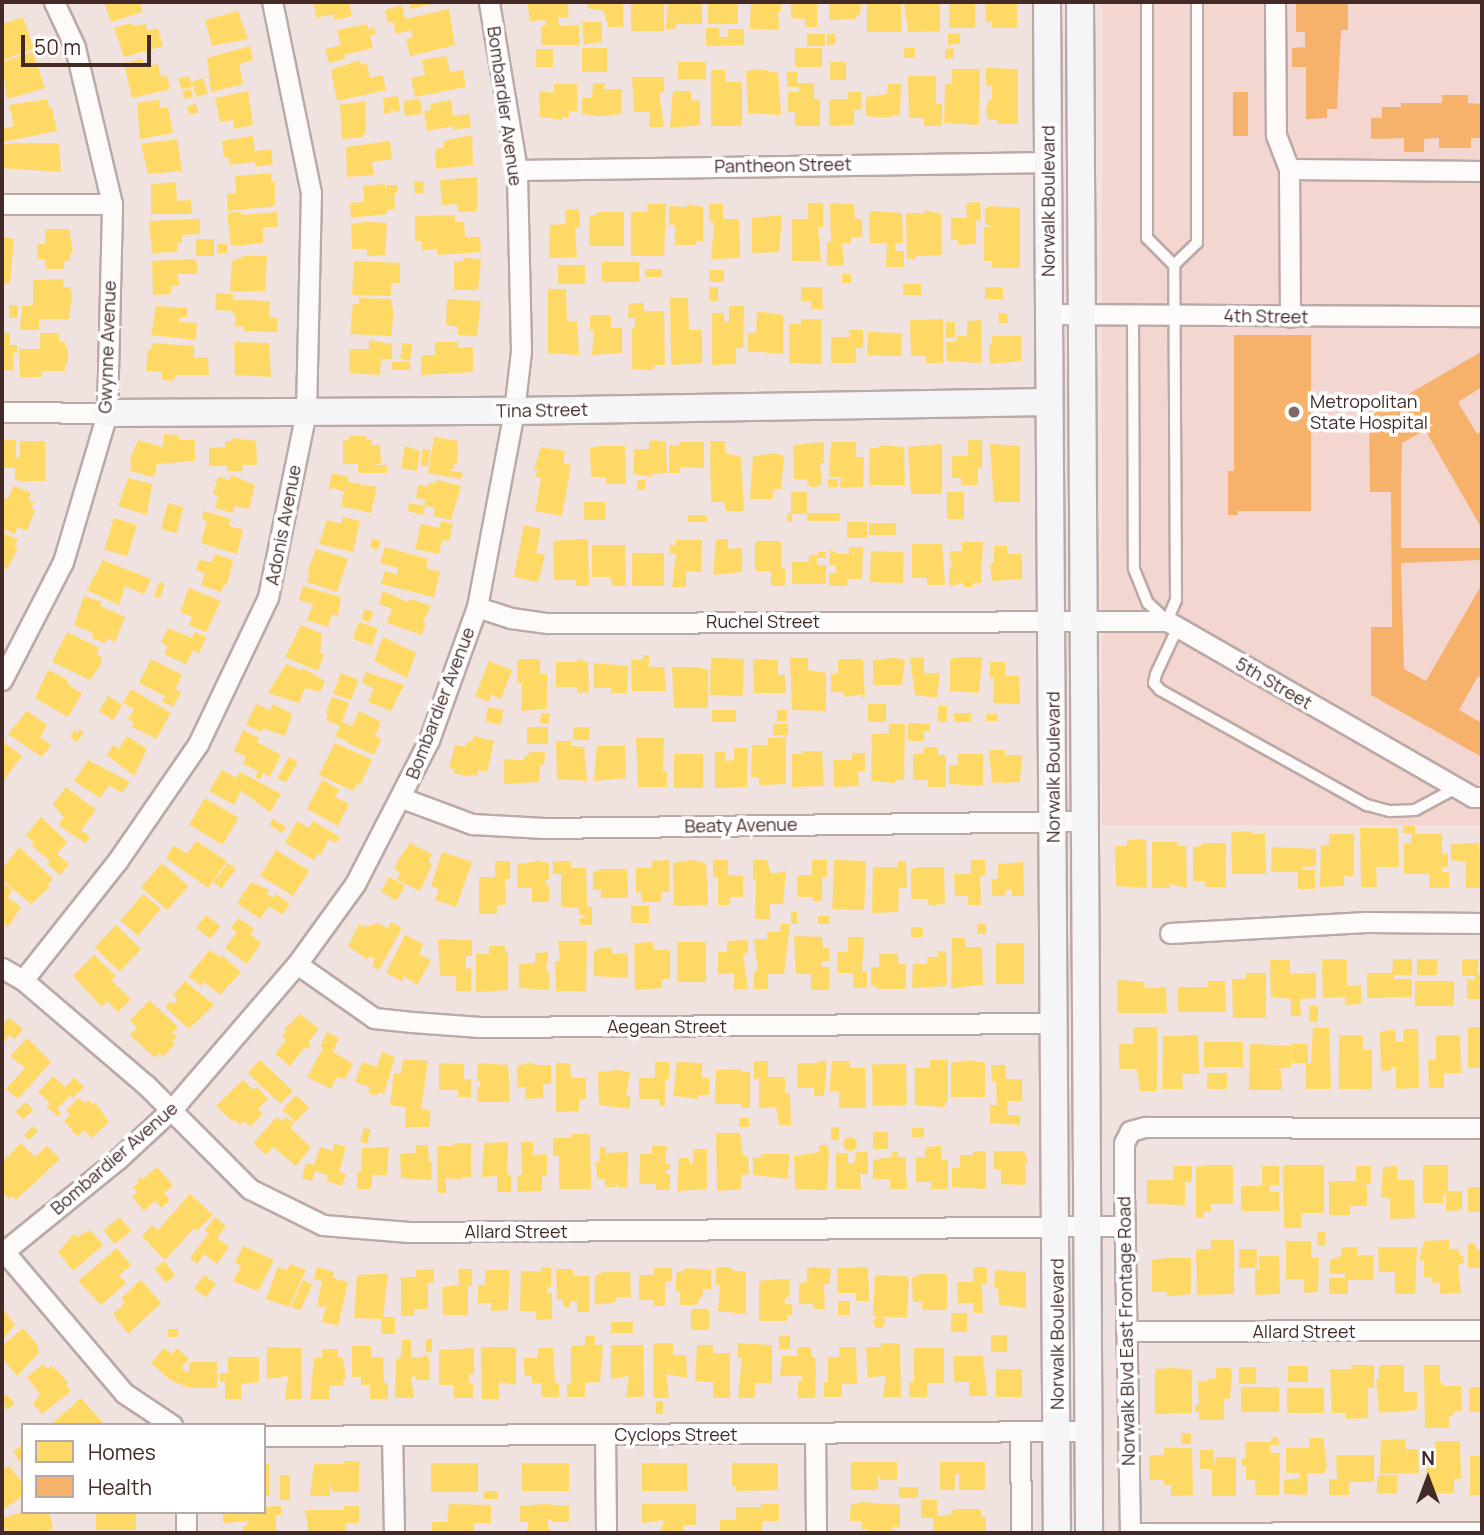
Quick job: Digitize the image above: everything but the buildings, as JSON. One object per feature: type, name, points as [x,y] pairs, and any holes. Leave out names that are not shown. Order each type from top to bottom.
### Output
[{"type":"main road","name":"Norwalk Boulevard","points":[[1047,2],[1057,1533]]},
{"type":"main road","name":"Norwalk Boulevard","points":[[1080,2],[1089,1533]]},
{"type":"main road","name":"Tina Street","points":[[107,413],[514,411],[1049,402]]},
{"type":"street","name":"Gwynne Avenue","points":[[4,670],[63,562],[107,413],[112,204],[75,47],[54,2]]},
{"type":"street","name":"Adonis Avenue","points":[[23,979],[118,860],[198,744],[268,597],[306,412],[311,192],[272,2]]},
{"type":"street","name":"Bombardier Avenue","points":[[2,1251],[118,1159],[173,1108],[297,964],[355,884],[402,798],[429,740],[477,607],[514,411],[521,351],[517,170],[489,2]]},
{"type":"street","points":[[1275,2],[1276,135],[1289,169],[1290,317]]},
{"type":"street","name":"Pantheon Street","points":[[517,170],[1048,162]]},
{"type":"street","points":[[1289,169],[1482,171]]},
{"type":"street","points":[[2,204],[112,204]]},
{"type":"street","name":"4th Street","points":[[1049,314],[1482,316]]},
{"type":"street","name":"Tina Street","points":[[1049,402],[1082,401]]},
{"type":"street","name":"Tina Street","points":[[2,412],[107,413]]},
{"type":"street","name":"Ruchel Street","points":[[477,607],[511,618],[548,622],[1052,620]]},
{"type":"street","name":"5th Street","points":[[1052,620],[1172,624],[1473,797],[1482,797]]},
{"type":"street","name":"Beaty Avenue","points":[[402,798],[472,824],[544,828],[1084,821]]},
{"type":"street","points":[[1170,933],[1366,922],[1482,923]]},
{"type":"street","name":"Aegean Street","points":[[297,964],[374,1018],[412,1022],[480,1027],[1054,1023]]},
{"type":"street","name":"Allard Street","points":[[2,968],[23,979],[173,1108],[250,1189],[323,1225],[409,1232],[1125,1226]]},
{"type":"street","name":"Norwalk Blvd East Frontage Road","points":[[1130,1533],[1124,1143],[1130,1131],[1145,1127],[1482,1128]]},
{"type":"street","points":[[2,1251],[124,1393],[169,1423]]},
{"type":"street","name":"Allard Street","points":[[1126,1331],[1482,1330]]},
{"type":"street","name":"Cyclops Street","points":[[266,1436],[815,1435],[1088,1431]]},
{"type":"street","points":[[1020,1432],[1021,1533]]},
{"type":"street","points":[[605,1434],[606,1533]]},
{"type":"street","points":[[815,1435],[816,1533]]},
{"type":"street","points":[[392,1436],[394,1533]]},
{"type":"street","points":[[186,1514],[186,1533]]},
{"type":"street","points":[[1130,1533],[1482,1532]]},
{"type":"lane","points":[[1147,2],[1147,238],[1174,265],[1176,600],[1172,624],[1154,683],[1160,690],[1367,805],[1390,811],[1415,810],[1457,788]]},
{"type":"lane","points":[[1174,265],[1197,243],[1197,2]]},
{"type":"lane","points":[[1133,315],[1134,569],[1148,604],[1172,624]]},
{"type":"shaded area","name":"Metropolitan State Hospital","points":[[1102,2],[1482,2],[1482,825],[1102,825]]},
{"type":"place","name":"Metropolitan State Hospital","points":[[1294,412]]}]
